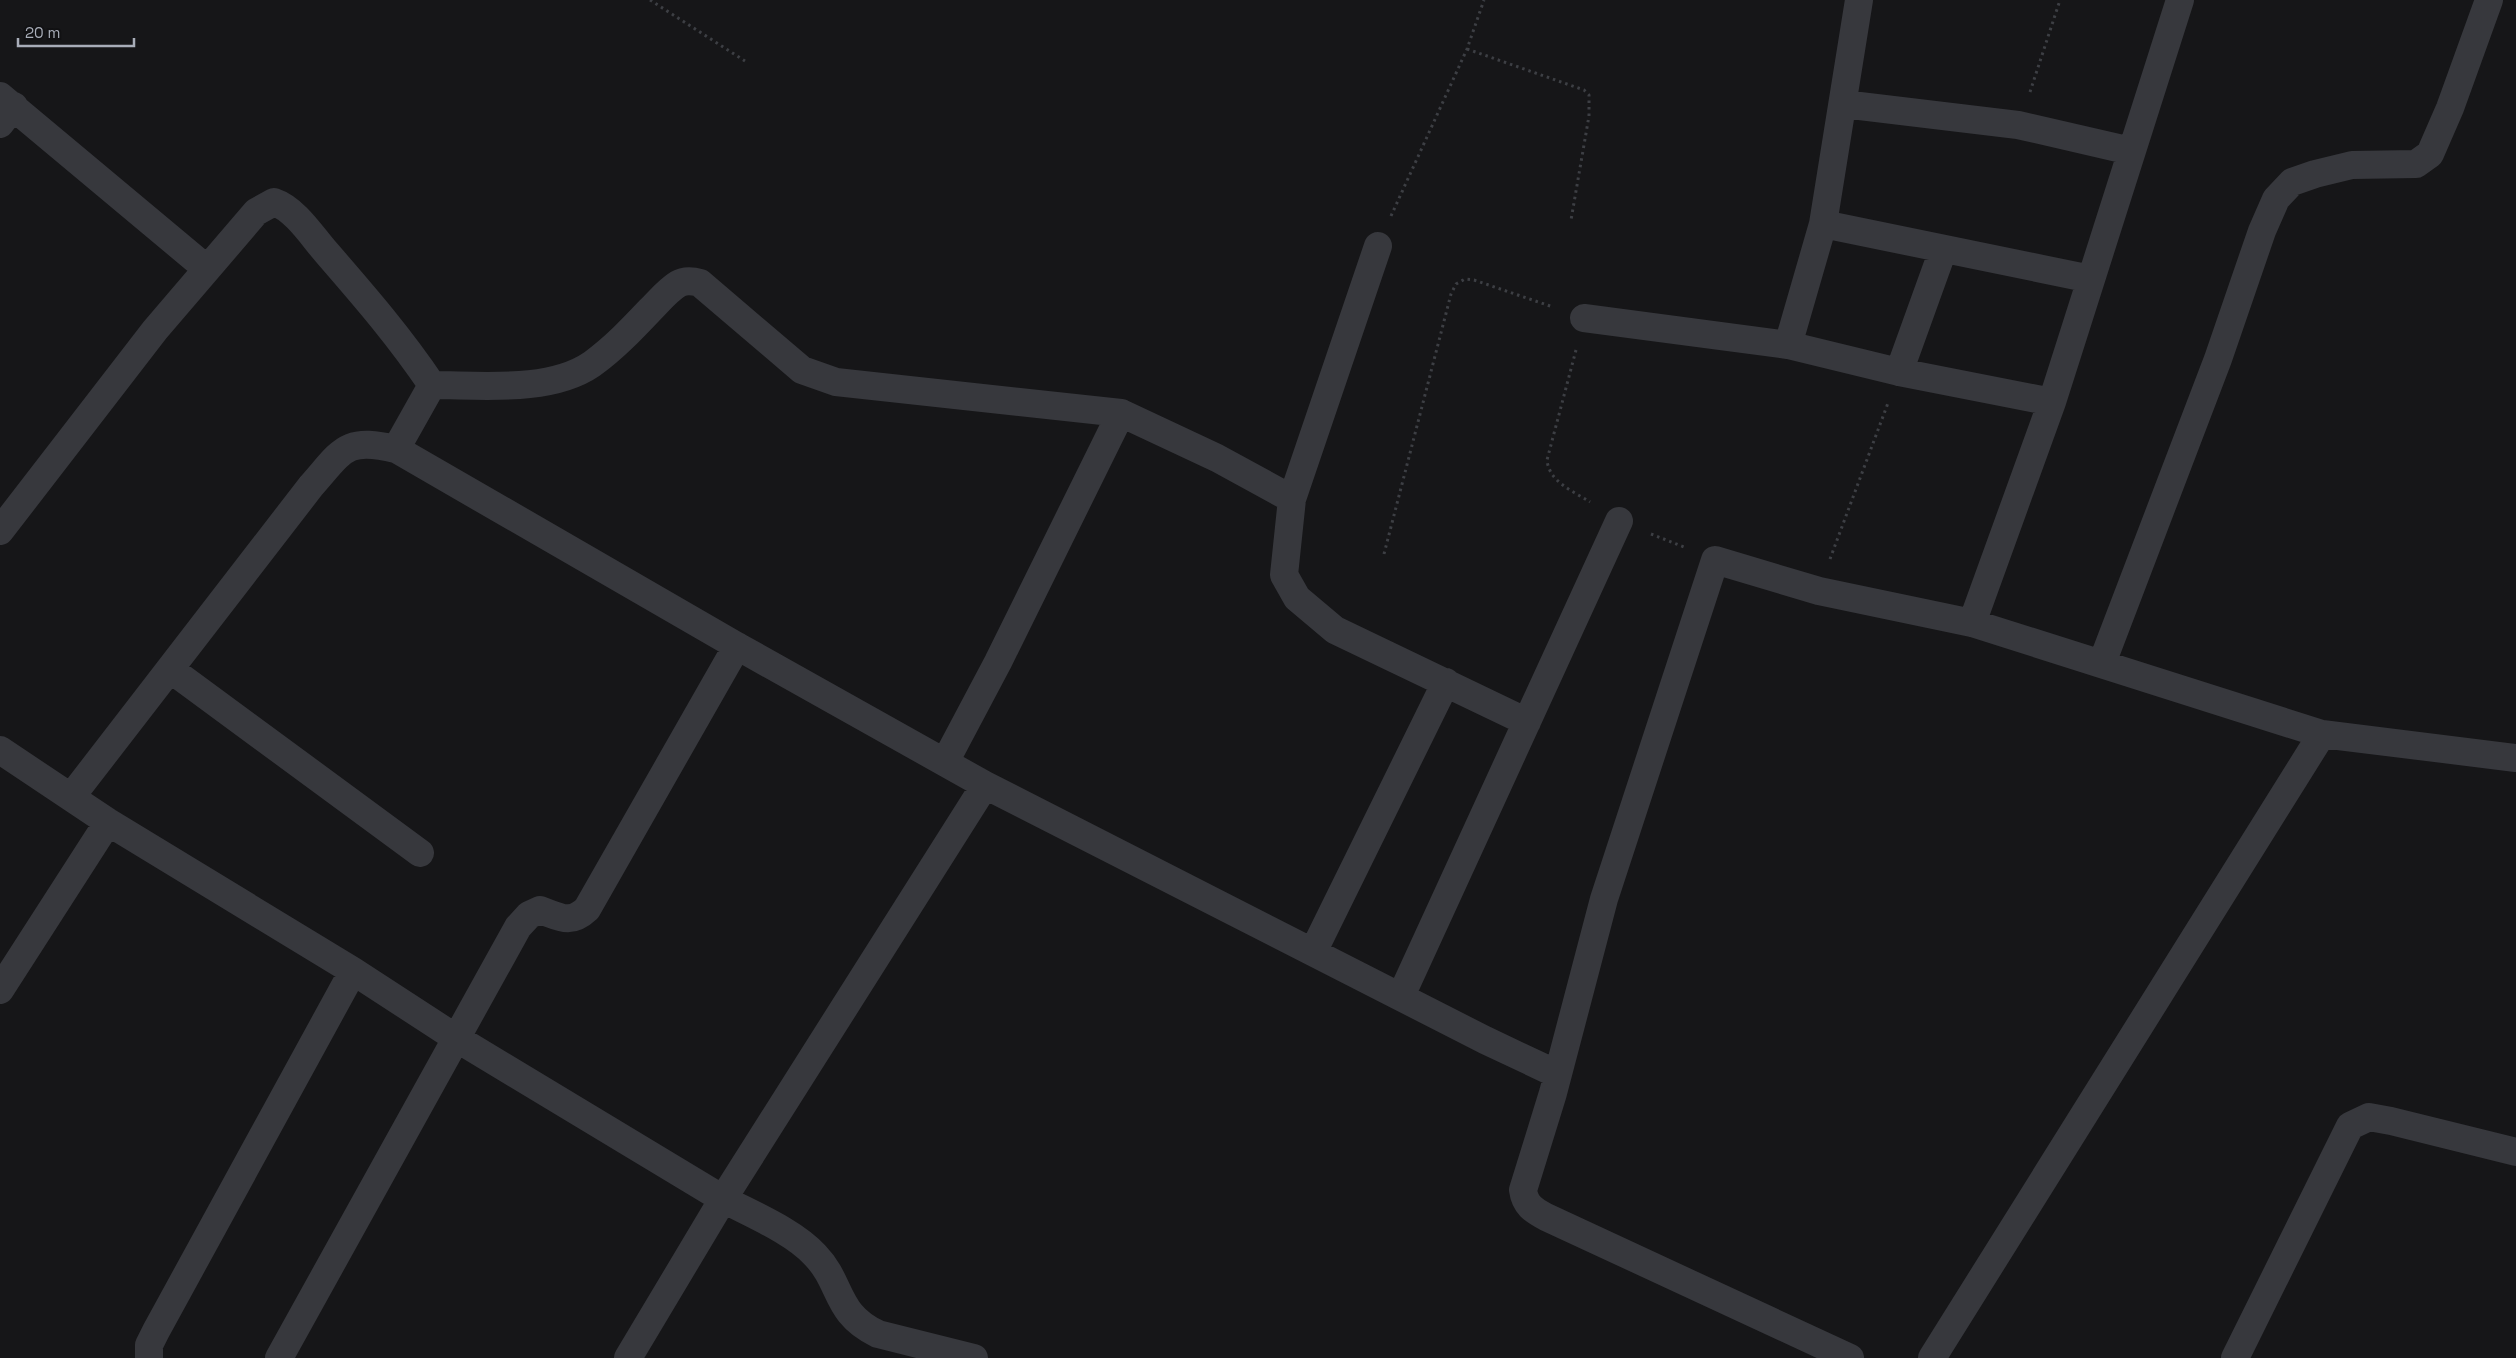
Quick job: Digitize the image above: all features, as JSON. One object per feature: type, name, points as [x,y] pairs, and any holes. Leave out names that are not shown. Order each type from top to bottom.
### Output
[{"type":"street","points":[[1788,345],[1823,224],[1844,104],[1859,0]]},
{"type":"street","points":[[1972,623],[2052,402],[2180,0]]},
{"type":"street","points":[[2102,663],[2218,358],[2262,231],[2276,199],[2292,182],[2316,174],[2352,165],[2416,164],[2430,154],[2450,108],[2488,0]]},
{"type":"street","points":[[1844,104],[2018,126],[2131,151]]},
{"type":"street","points":[[5,109],[207,270]]},
{"type":"street","points":[[0,530],[155,330],[256,212],[274,202],[282,205],[301,223],[398,335],[432,385]]},
{"type":"street","points":[[1823,224],[2091,279]]},
{"type":"street","points":[[1378,246],[1292,499],[1284,574],[1297,598],[1335,630],[1527,722]]},
{"type":"street","points":[[1899,372],[1943,250]]},
{"type":"street","points":[[432,385],[518,385],[564,378],[590,365],[617,343],[680,282],[700,282],[788,360],[814,375],[836,382],[1121,413],[1217,458],[1292,499]]},
{"type":"street","points":[[1584,318],[1788,345],[1899,372],[2052,402]]},
{"type":"street","points":[[396,449],[432,385]]},
{"type":"street","points":[[945,762],[998,662],[1121,413]]},
{"type":"street","points":[[71,797],[311,486],[342,451],[356,444],[373,444],[396,449],[738,646],[986,785],[1557,1074]]},
{"type":"street","points":[[1402,996],[1619,520]]},
{"type":"street","points":[[1850,1358],[1571,1229],[1530,1208],[1524,1199],[1523,1190],[1557,1074],[1604,899],[1715,560],[1819,591],[1972,623],[2322,734],[2516,758]]},
{"type":"street","points":[[279,1358],[518,927],[529,915],[540,910],[568,920],[579,916],[587,908],[738,646]]},
{"type":"street","points":[[170,669],[420,853]]},
{"type":"street","points":[[1313,952],[1446,682]]},
{"type":"street","points":[[1932,1358],[2322,734]]},
{"type":"street","points":[[0,750],[108,822],[353,972],[456,1038],[723,1198],[799,1241],[816,1255],[849,1314],[864,1327],[878,1334],[957,1356]]},
{"type":"street","points":[[628,1358],[723,1198],[986,785]]},
{"type":"street","points":[[0,990],[108,822]]},
{"type":"street","points":[[149,1358],[149,1345],[156,1331],[353,972]]},
{"type":"street","points":[[2235,1358],[2350,1126],[2369,1117],[2516,1152]]},
{"type":"path","points":[[650,0],[745,61]]},
{"type":"path","points":[[1378,246],[1467,49],[1484,0]]},
{"type":"path","points":[[2018,126],[2060,0]]},
{"type":"path","points":[[1467,49],[1584,90],[1590,95],[1589,116],[1571,220]]},
{"type":"path","points":[[1384,554],[1456,284],[1465,279],[1474,280],[1584,318],[1547,460],[1548,468],[1559,482],[1619,520],[1715,560]]},
{"type":"path","points":[[1819,591],[1899,372]]}]
